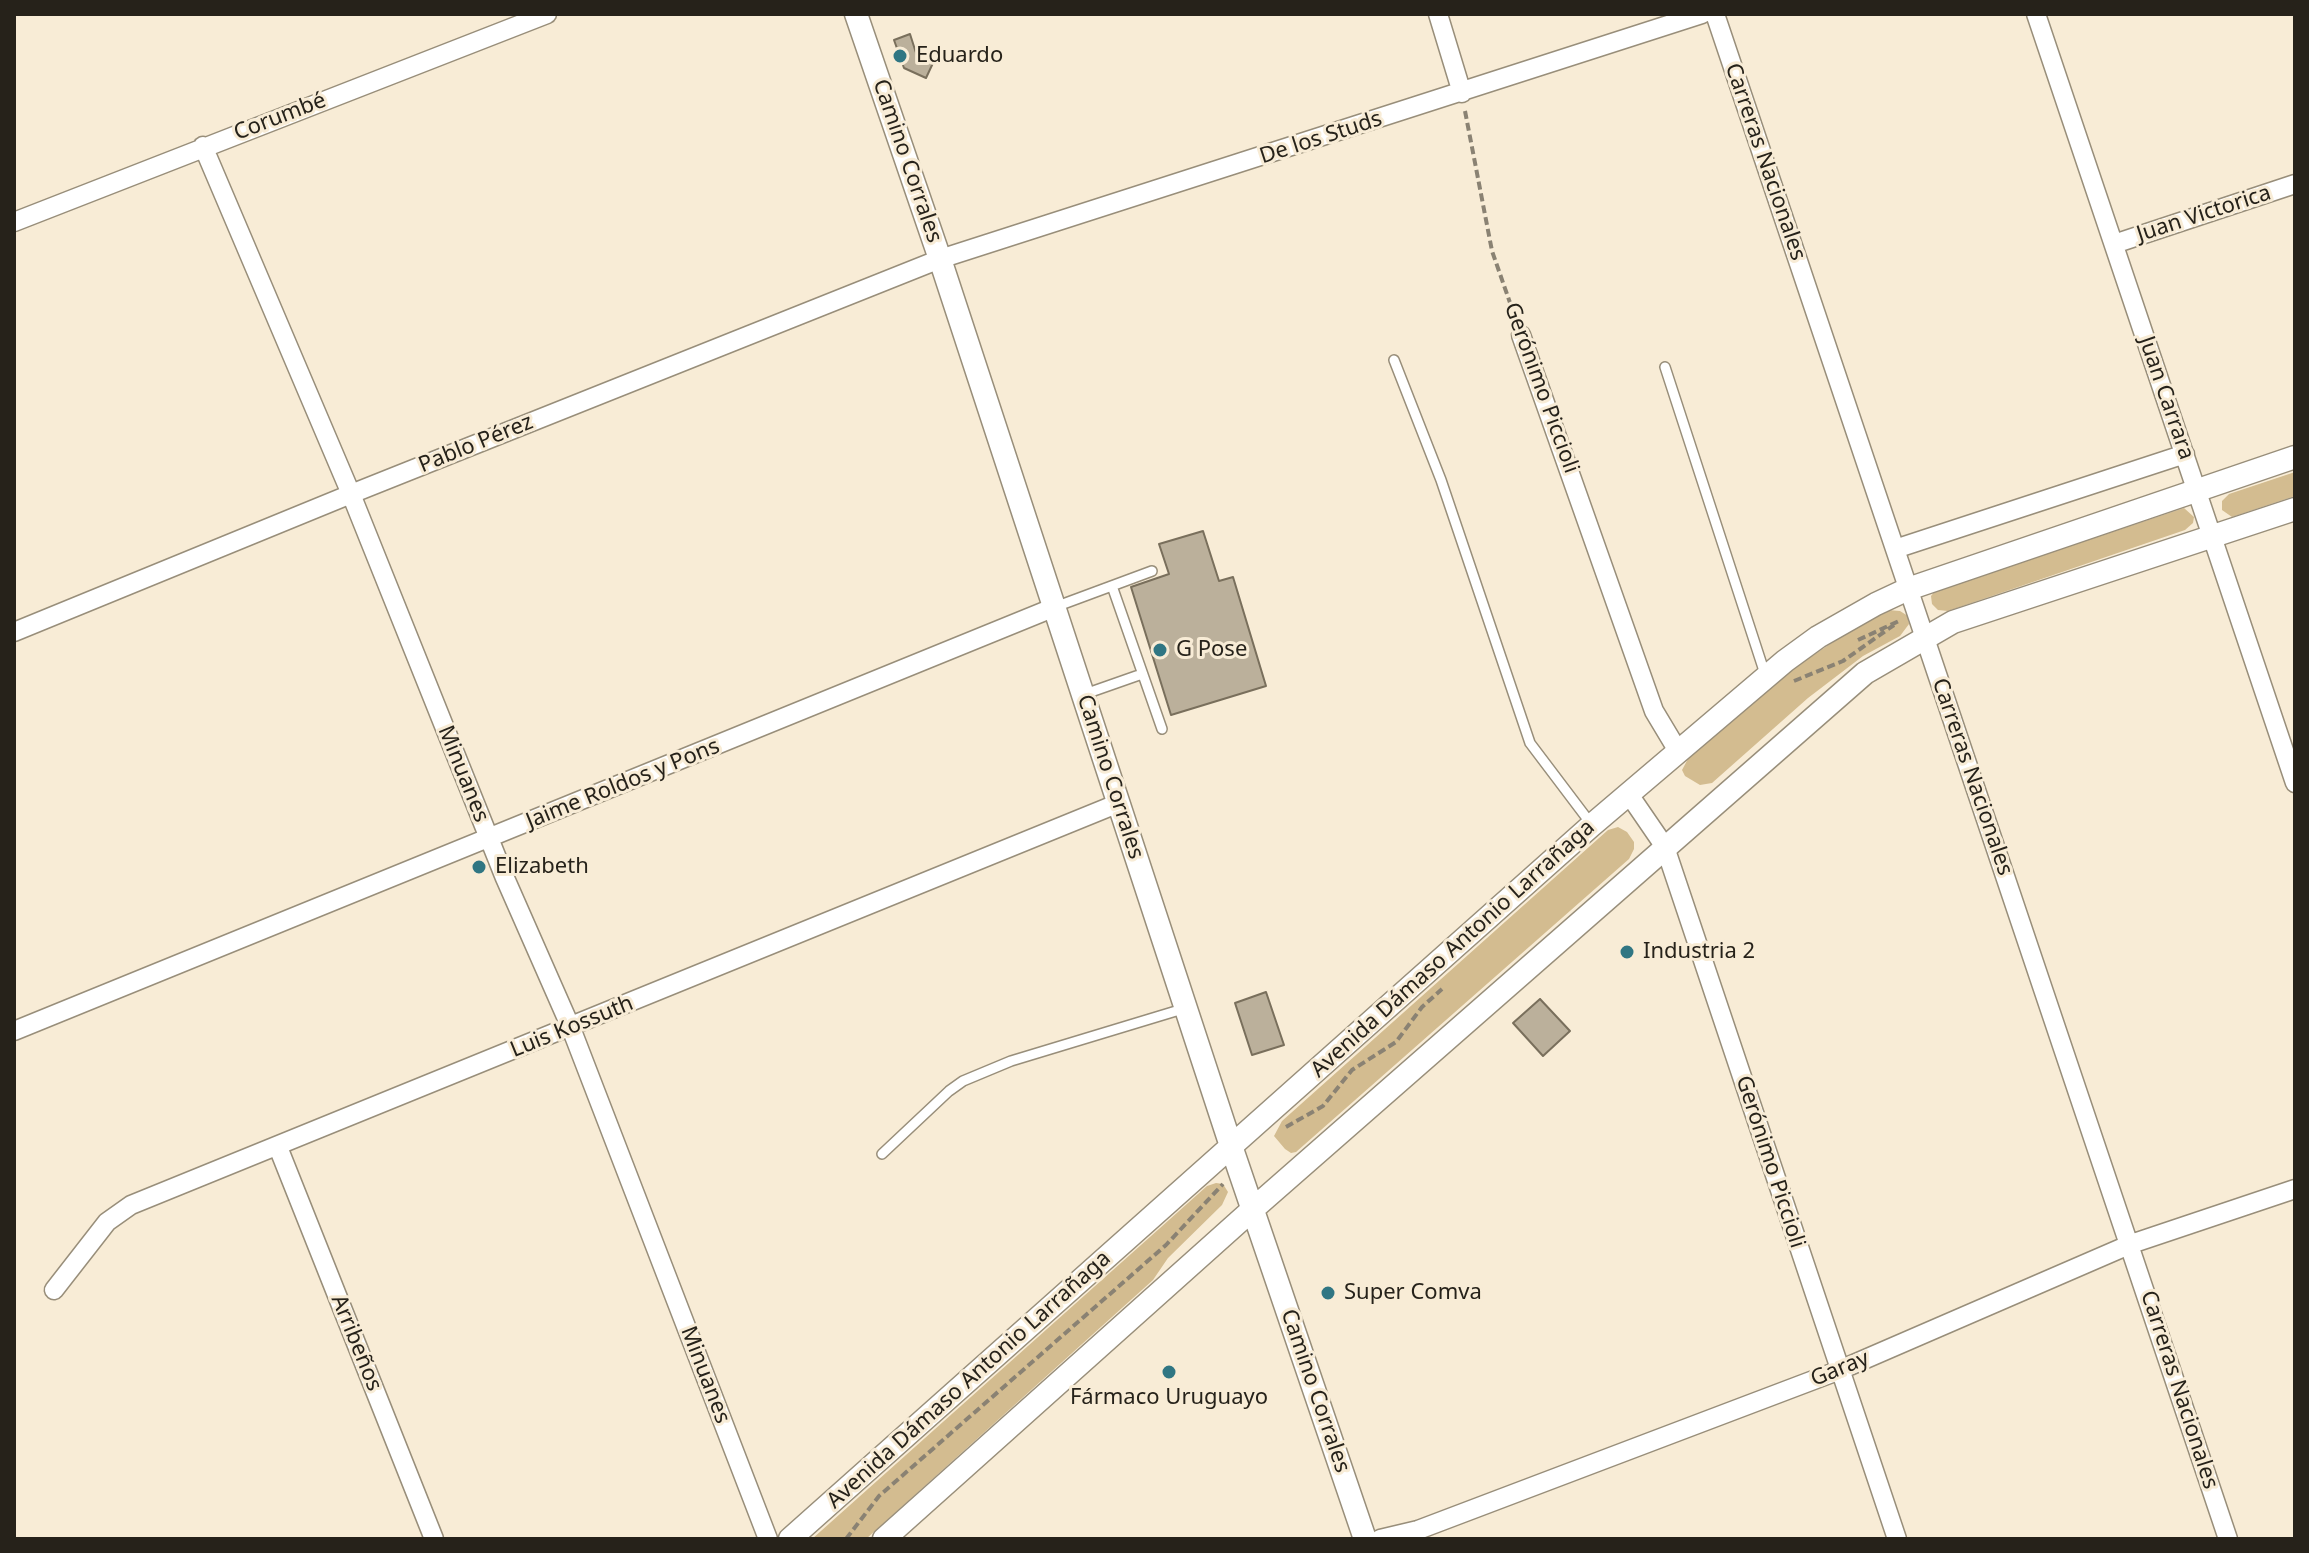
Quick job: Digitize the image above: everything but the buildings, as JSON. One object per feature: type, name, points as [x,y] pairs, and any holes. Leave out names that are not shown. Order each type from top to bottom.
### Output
[{"type":"street","name":"Corumbé","points":[[14,222],[547,14]]},
{"type":"street","points":[[1438,14],[1462,93]]},
{"type":"street","name":"De los Studs","points":[[940,259],[1702,14]]},
{"type":"street","name":"Carreras Nacionales","points":[[1715,14],[2228,1539]]},
{"type":"street","name":"Juan Carrara","points":[[2036,14],[2295,783]]},
{"type":"street","name":"Camino Corrales","points":[[863,16],[1238,1168],[1365,1539]]},
{"type":"street","name":"Minuanes","points":[[203,146],[351,494],[489,839],[571,1028],[768,1539]]},
{"type":"street","name":"Juan Victorica","points":[[2114,244],[2295,184]]},
{"type":"street","name":"Pablo Pérez","points":[[14,632],[940,259]]},
{"type":"street","name":"Gerónimo Piccioli","points":[[1521,335],[1654,711],[1678,751]]},
{"type":"street","points":[[1895,549],[2185,454]]},
{"type":"street","name":"Avenida Dámaso Antonio Larrañaga","points":[[790,1539],[1628,793],[1818,637],[1908,589],[2295,457]]},
{"type":"street","points":[[884,1539],[1253,1209],[1865,673],[1953,622],[2295,509]]},
{"type":"street","name":"Jaime Roldos y Pons","points":[[14,1031],[1055,607]]},
{"type":"street","name":"Gerónimo Piccioli","points":[[1628,793],[1665,847],[1897,1539]]},
{"type":"street","name":"Luis Kossuth","points":[[54,1290],[107,1222],[131,1205],[1119,803]]},
{"type":"street","name":"Arribeños","points":[[278,1147],[434,1539]]},
{"type":"street","name":"Garay","points":[[1380,1539],[1418,1530],[1840,1370],[2131,1244],[2295,1189]]},
{"type":"lane","points":[[1394,360],[1441,480],[1530,743],[1592,825]]},
{"type":"lane","points":[[1665,367],[1766,677]]},
{"type":"lane","points":[[1055,607],[1152,571]]},
{"type":"lane","points":[[1112,586],[1162,729]]},
{"type":"lane","points":[[1084,694],[1142,674]]},
{"type":"lane","points":[[882,1154],[963,1081],[1011,1061],[1186,1008]]},
{"type":"path","name":"Gerónimo Piccioli","points":[[1462,93],[1492,251],[1521,335]]},
{"type":"path","points":[[1807,669],[1793,680],[1843,661],[1903,619],[1847,645]]},
{"type":"path","points":[[1284,1128],[1323,1106],[1352,1070],[1396,1042],[1422,1007],[1445,986]]},
{"type":"path","points":[[846,1539],[879,1496],[1166,1245],[1238,1168]]},
{"type":"shaded area","points":[[2295,472],[2295,496],[2232,517],[2222,510],[2222,501],[2229,494]]},
{"type":"shaded area","points":[[2184,508],[2194,517],[2193,523],[2185,530],[1948,611],[1938,610],[1932,604],[1931,596],[1935,591]]},
{"type":"shaded area","points":[[1888,610],[1900,611],[1908,616],[1909,624],[1900,636],[1863,656],[1808,698],[1712,783],[1700,785],[1685,776],[1682,770],[1689,757],[1766,687],[1839,638]]},
{"type":"shaded area","points":[[1618,827],[1627,832],[1634,842],[1629,859],[1296,1152],[1285,1149],[1274,1136],[1282,1121],[1608,830]]},
{"type":"shaded area","points":[[1223,1184],[1228,1192],[1222,1205],[1168,1258],[1153,1280],[866,1539],[812,1539],[1207,1186]]},
{"type":"place","name":"Eduardo","points":[[900,56]]},
{"type":"place","name":"G Pose","points":[[1160,650]]},
{"type":"place","name":"Elizabeth","points":[[479,867]]},
{"type":"place","name":"Industria 2","points":[[1627,952]]},
{"type":"place","name":"Super Comva","points":[[1328,1293]]},
{"type":"place","name":"Fármaco Uruguayo","points":[[1169,1372]]}]
